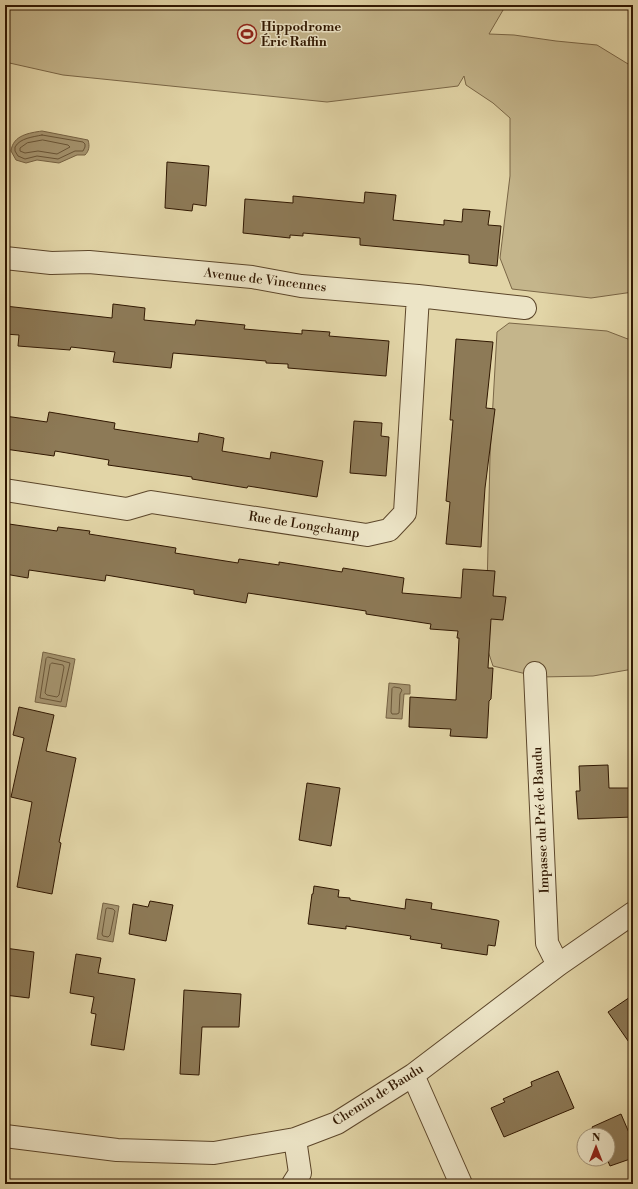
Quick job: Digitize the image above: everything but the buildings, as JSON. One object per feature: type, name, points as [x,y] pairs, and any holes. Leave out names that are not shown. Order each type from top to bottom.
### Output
[{"type":"street","name":"Avenue de Vincennes","points":[[5,258],[51,262],[89,262],[252,276],[301,286],[418,296],[525,308]]},
{"type":"street","name":"Rue de Longchamp","points":[[5,490],[127,509],[151,502],[366,535],[389,530],[405,513],[418,296]]},
{"type":"street","name":"Impasse du Pré de Baudu","points":[[535,672],[547,943],[558,965]]},
{"type":"street","name":"Chemin de Baudu","points":[[5,1136],[117,1150],[214,1153],[295,1139],[337,1123],[413,1075],[558,965],[633,912]]},
{"type":"street","points":[[413,1075],[460,1184]]},
{"type":"street","points":[[293,1184],[300,1173],[295,1139]]},
{"type":"shaded area","points":[[5,5],[506,5],[489,34],[514,35],[597,45],[633,67],[633,292],[591,298],[512,289],[500,258],[510,176],[510,118],[493,103],[466,85],[464,76],[458,86],[327,102],[63,75],[5,62]]},
{"type":"shaded area","points":[[509,323],[607,331],[633,341],[633,669],[593,676],[539,677],[493,666],[483,636],[487,591],[490,456],[497,332]]},
{"type":"water","points":[[42,131],[88,140],[88,150],[85,155],[77,155],[59,163],[37,160],[26,163],[16,160],[11,151],[15,141],[22,136]]},
{"type":"water","points":[[43,652],[75,659],[66,707],[35,702]]},
{"type":"water","points":[[389,683],[410,685],[410,694],[404,694],[402,719],[386,718]]},
{"type":"water","points":[[103,903],[119,906],[113,942],[97,939]]},
{"type":"place","name":"Hippodrome Éric Raffin","points":[[247,34]]}]
